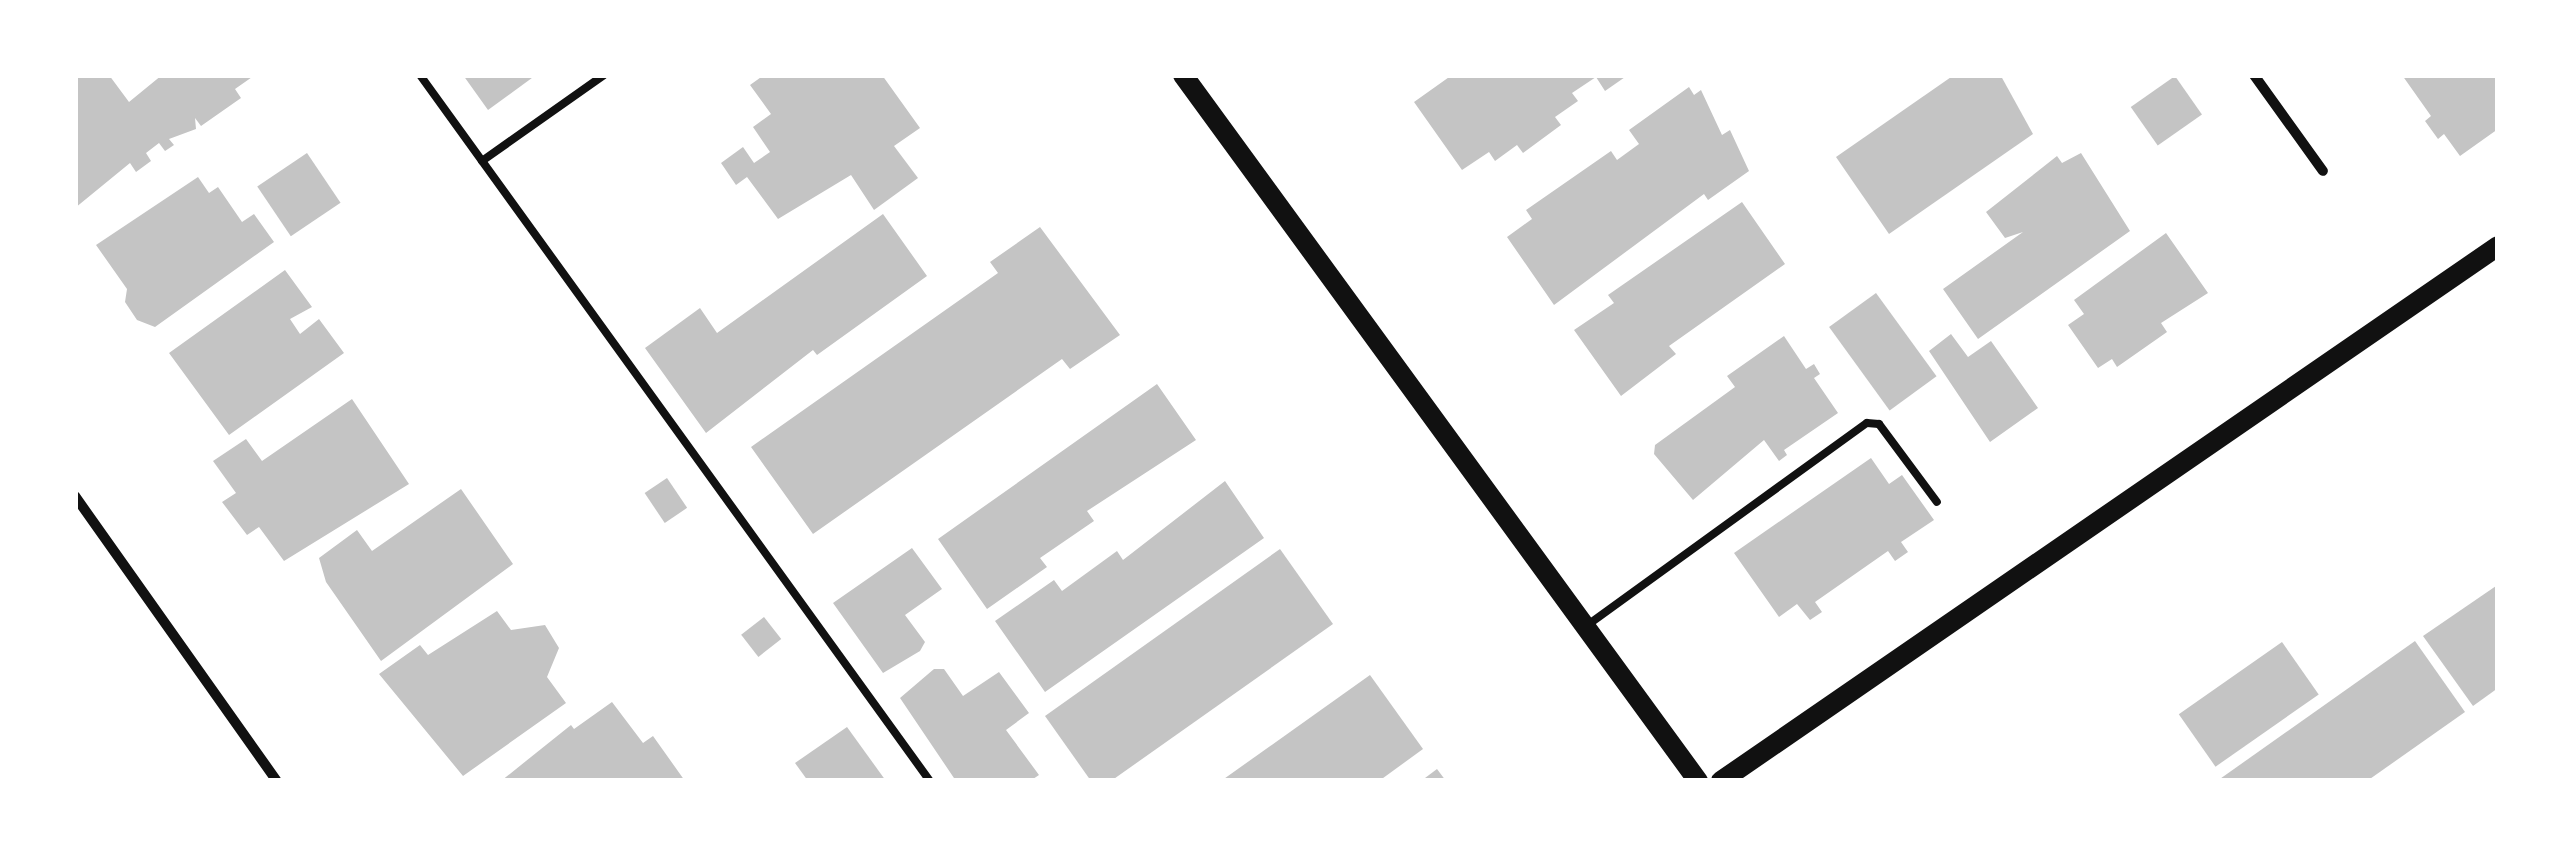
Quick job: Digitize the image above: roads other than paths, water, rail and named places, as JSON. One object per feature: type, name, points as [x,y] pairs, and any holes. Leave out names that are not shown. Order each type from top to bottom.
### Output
[{"type":"main road","points":[[1183,75],[1698,781]]},
{"type":"main road","points":[[1721,781],[2498,246]]},
{"type":"street","points":[[2254,75],[2323,171]]},
{"type":"street","points":[[75,496],[277,781]]},
{"type":"lane","points":[[420,75],[930,781]]},
{"type":"lane","points":[[482,161],[604,75]]},
{"type":"lane","points":[[1585,627],[1867,424],[1879,424],[1938,502]]}]
